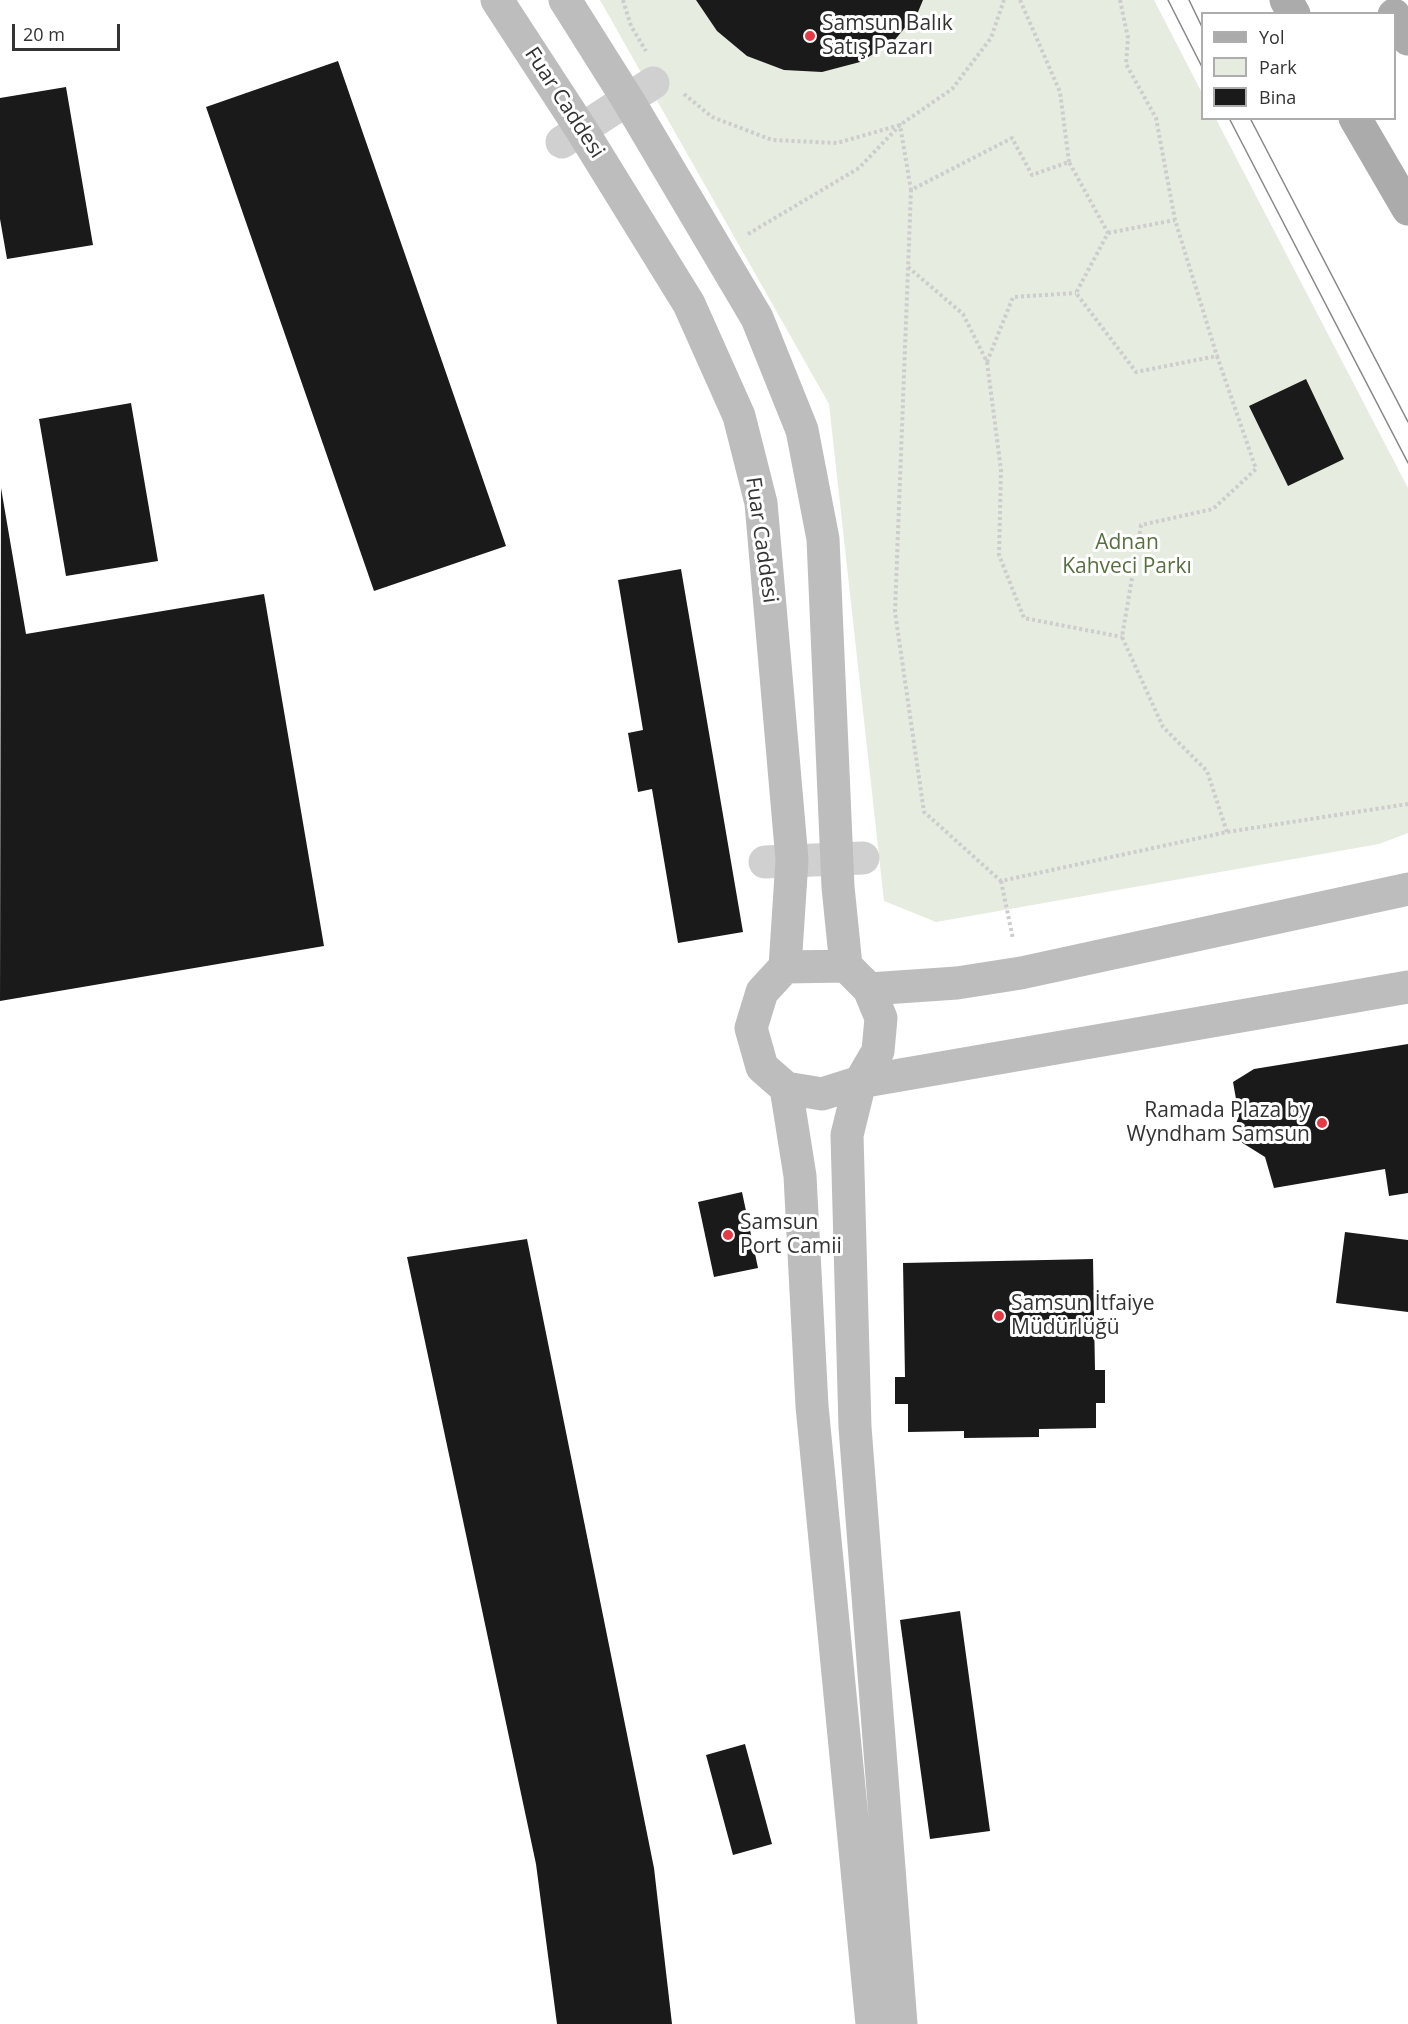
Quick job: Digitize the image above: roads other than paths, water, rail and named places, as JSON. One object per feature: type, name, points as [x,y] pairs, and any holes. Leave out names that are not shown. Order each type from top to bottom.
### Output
[{"type":"main road","points":[[1396,18],[1408,39]]},
{"type":"main road","points":[[1356,120],[1408,209]]},
{"type":"street","name":"Fuar Caddesi","points":[[497,0],[572,136],[690,304],[739,416],[761,502],[785,967]]},
{"type":"street","points":[[565,0],[652,82],[757,318],[802,430],[823,540],[850,859],[846,966]]},
{"type":"street","points":[[572,136],[652,82]]},
{"type":"street","points":[[779,861],[850,859]]},
{"type":"street","points":[[869,989],[957,983],[1021,973],[1408,889]]},
{"type":"street","points":[[901,2024],[855,1427],[847,1135],[860,1082],[878,1052],[880,1018],[869,989],[846,966],[785,967],[762,992],[751,1028],[762,1067],[786,1088],[822,1094],[860,1082],[1408,987]]},
{"type":"street","points":[[786,1088],[800,1176],[812,1406],[872,2024]]},
{"type":"tram line","points":[[1168,0],[1201,65]]},
{"type":"tram line","points":[[1189,0],[1201,25]]},
{"type":"tram line","points":[[1230,120],[1408,463]]},
{"type":"tram line","points":[[1251,120],[1408,422]]},
{"type":"place","name":"Samsun Balık Satış Pazarı","points":[[810,36]]},
{"type":"place","name":"Ramada Plaza by Wyndham Samsun","points":[[1322,1123]]},
{"type":"place","name":"Samsun Port Camii","points":[[728,1235]]},
{"type":"place","name":"Samsun İtfaiye Müdürlüğü","points":[[999,1316]]},
{"type":"park label","name":"Adnan Kahveci Parkı","points":[[1127,555]]}]
